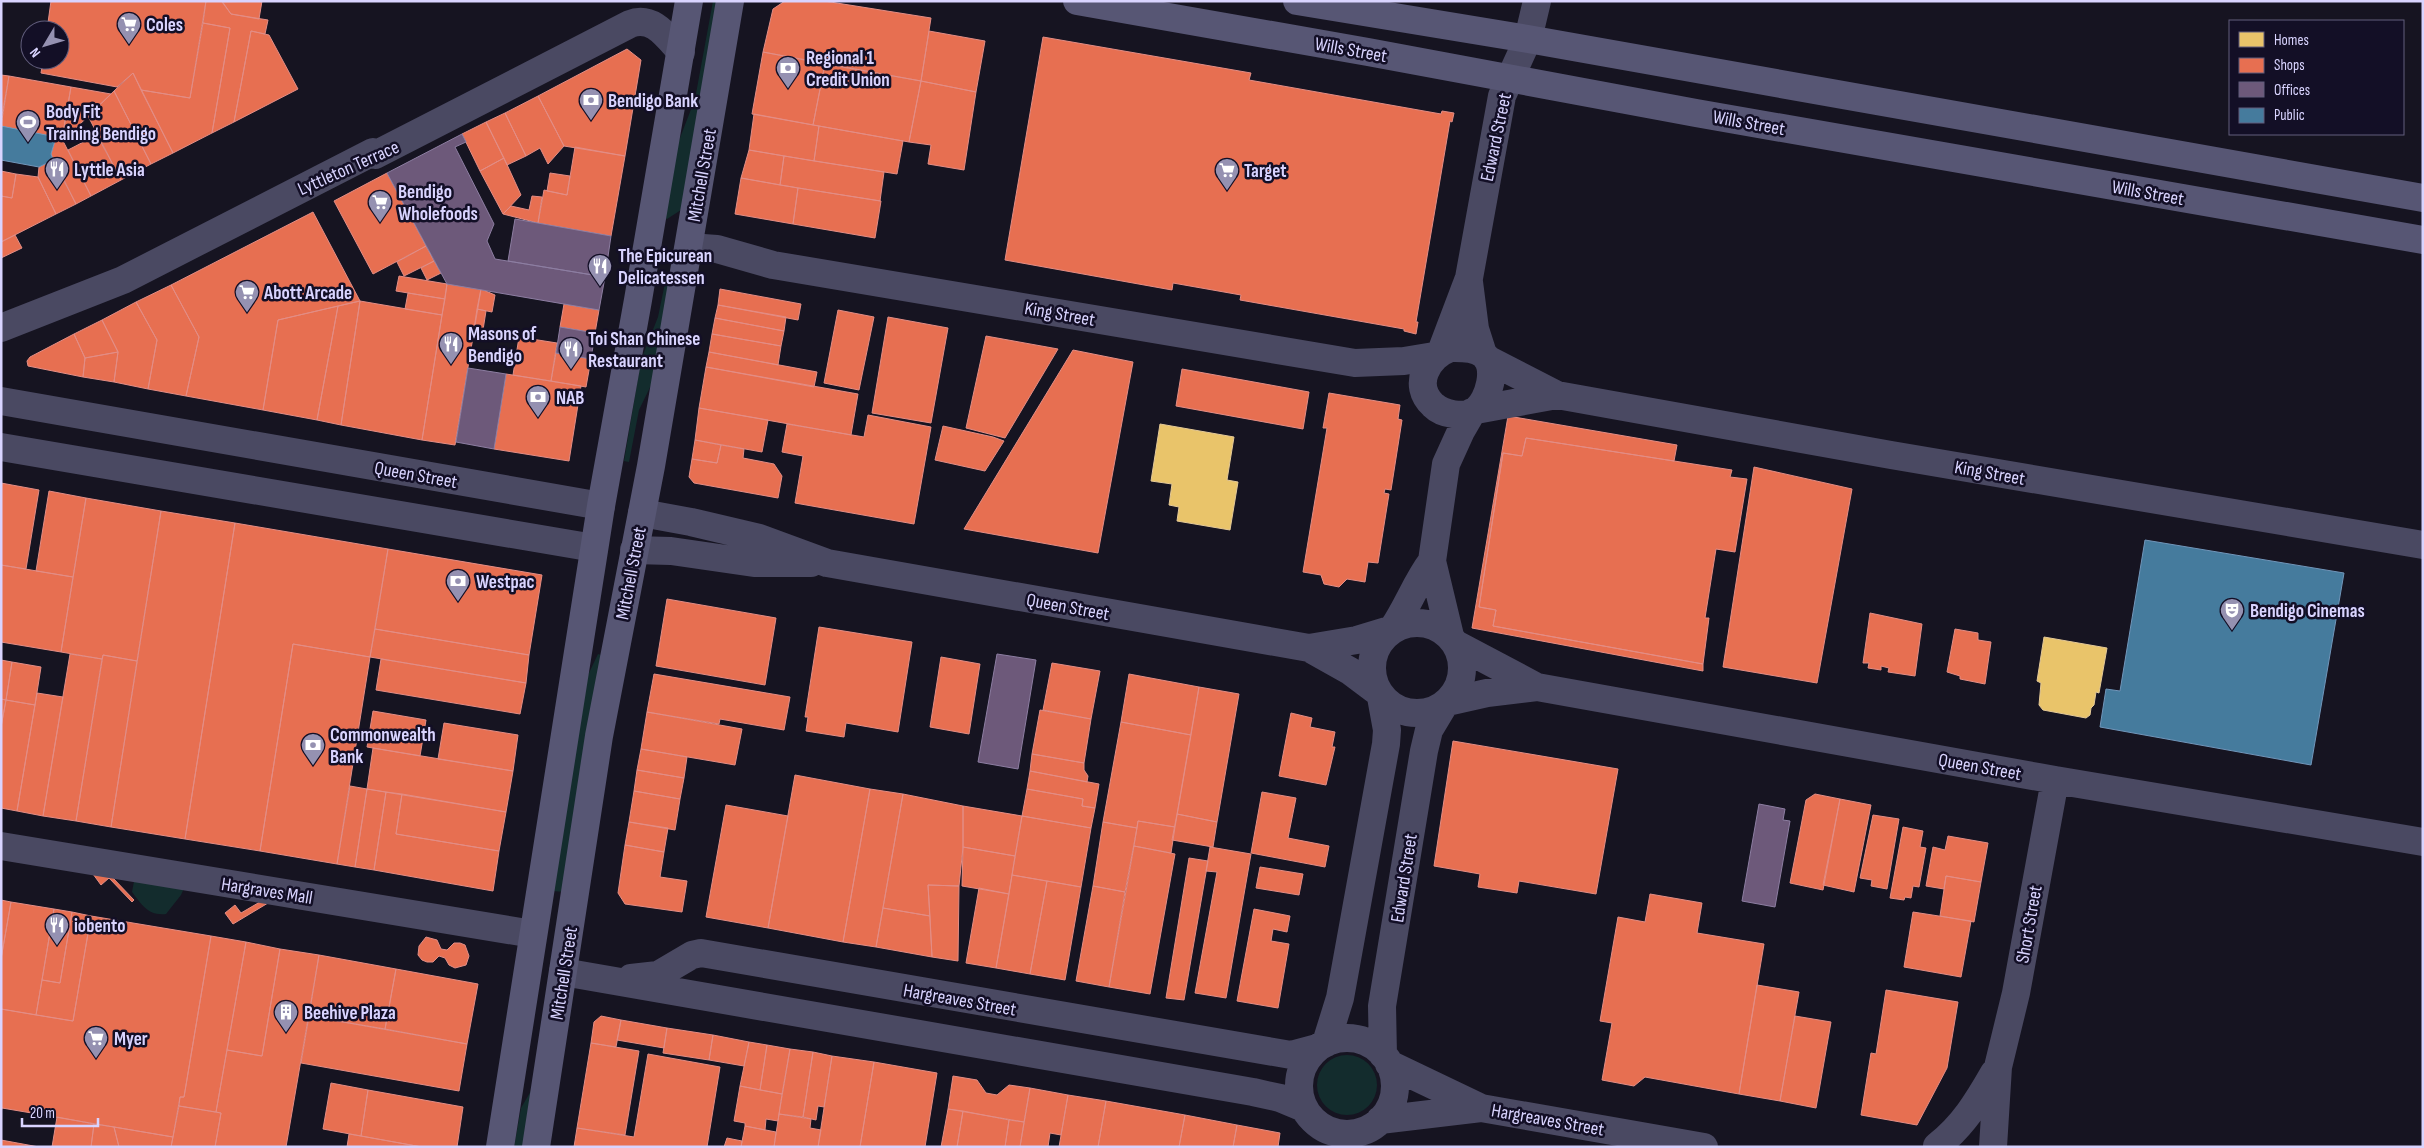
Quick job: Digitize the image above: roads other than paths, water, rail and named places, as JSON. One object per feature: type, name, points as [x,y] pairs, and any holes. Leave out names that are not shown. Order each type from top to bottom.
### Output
[{"type":"main road","name":"Mitchell Street","points":[[500,1147],[594,548],[689,1]]},
{"type":"main road","name":"Mitchell Street","points":[[536,1147],[599,736],[642,513],[730,1]]},
{"type":"main road","name":"Wills Street","points":[[1077,1],[2423,240]]},
{"type":"main road","name":"Wills Street","points":[[1298,1],[1528,38],[2423,198]]},
{"type":"main road","points":[[1400,58],[1406,19]]},
{"type":"main road","points":[[642,277],[656,266],[688,250]]},
{"type":"main road","name":"Queen Street","points":[[601,506],[642,513]]},
{"type":"main road","name":"Queen Street","points":[[594,548],[634,550]]},
{"type":"main road","points":[[529,966],[563,972]]},
{"type":"street","name":"Edward Street","points":[[1438,354],[1469,278],[1498,112],[1508,79],[1528,38],[1537,1]]},
{"type":"street","name":"Lyttleton Terrace","points":[[2,328],[123,280],[373,152],[374,155],[415,136],[637,21],[653,25],[681,52]]},
{"type":"street","name":"King Street","points":[[688,250],[710,248],[773,265],[1355,363],[1404,361],[1438,354]]},
{"type":"street","name":"Edward Street","points":[[1469,278],[1475,329],[1485,356]]},
{"type":"street","points":[[1432,561],[1420,578],[1408,605],[1392,629],[1380,640],[1372,659],[1373,680],[1380,695],[1398,709],[1418,714],[1431,711],[1445,703],[1457,690],[1462,675],[1462,659],[1453,640],[1432,561],[1446,464],[1461,431],[1488,392],[1490,370],[1485,356],[1461,348],[1438,354],[1428,364],[1424,375],[1424,386],[1432,405],[1446,464]]},
{"type":"street","name":"King Street","points":[[1485,356],[1557,395],[1891,455],[2423,545]]},
{"type":"street","name":"King Street","points":[[1474,411],[1557,395]]},
{"type":"street","name":"Queen Street","points":[[1,401],[601,506]]},
{"type":"street","points":[[1432,405],[1449,414],[1474,411]]},
{"type":"street","name":"Queen Street","points":[[1,447],[594,548]]},
{"type":"street","name":"Queen Street","points":[[642,513],[759,538],[827,563]]},
{"type":"street","name":"Queen Street","points":[[634,550],[671,551],[754,563],[827,563],[1309,648],[1350,671],[1380,695]]},
{"type":"street","points":[[1392,629],[1408,623],[1423,622],[1438,627],[1453,640]]},
{"type":"street","name":"Queen Street","points":[[1309,648],[1357,640],[1392,629]]},
{"type":"street","name":"Queen Street","points":[[1453,640],[1537,687]]},
{"type":"street","name":"Queen Street","points":[[1445,703],[1487,693],[1537,687],[2055,780],[2423,842]]},
{"type":"street","name":"Edward Street","points":[[1322,1046],[1340,998],[1386,744],[1387,730],[1380,695]]},
{"type":"street","name":"Edward Street","points":[[1386,1060],[1382,1006],[1424,751],[1429,730],[1445,703]]},
{"type":"street","name":"Short Street","points":[[1993,1147],[1998,1067],[2016,993],[2055,780]]},
{"type":"street","name":"Hargraves Mall","points":[[1,846],[533,934]]},
{"type":"street","points":[[607,980],[658,974],[692,955],[701,954]]},
{"type":"street","points":[[701,954],[692,964],[689,976],[695,989],[705,996]]},
{"type":"street","name":"Hargreaves Street","points":[[701,954],[1291,1055],[1322,1046]]},
{"type":"street","points":[[563,972],[1271,1096],[1295,1102],[1308,1113],[1321,1126],[1336,1133],[1369,1131],[1387,1112],[1394,1094],[1393,1076],[1386,1060],[1371,1045],[1357,1039],[1339,1038],[1322,1046],[1306,1061],[1300,1076],[1300,1096],[1308,1113],[1316,1147]]},
{"type":"street","name":"Hargreaves Street","points":[[1386,1060],[1481,1108],[1704,1147]]},
{"type":"street","name":"Short Street","points":[[1936,1146],[1956,1131],[1967,1118],[1998,1067]]},
{"type":"street","name":"Hargreaves Street","points":[[1369,1131],[1481,1108]]},
{"type":"street","points":[[1936,1146],[1953,1143],[1970,1147]]},
{"type":"place","name":"Coles","points":[[129,45]]},
{"type":"place","name":"Regional 1 Credit Union","points":[[788,89]]},
{"type":"place","name":"Bendigo Bank","points":[[591,121]]},
{"type":"place","name":"Body Fit Training Bendigo","points":[[28,143]]},
{"type":"place","name":"Lyttle Asia","points":[[57,190]]},
{"type":"place","name":"Target","points":[[1227,191]]},
{"type":"place","name":"Bendigo Wholefoods","points":[[380,223]]},
{"type":"place","name":"The Epicurean Delicatessen","points":[[600,287]]},
{"type":"place","name":"Abott Arcade","points":[[247,313]]},
{"type":"place","name":"Masons of Bendigo","points":[[451,365]]},
{"type":"place","name":"Toi Shan Chinese Restaurant","points":[[571,370]]},
{"type":"place","name":"NAB","points":[[538,418]]},
{"type":"place","name":"Westpac","points":[[458,602]]},
{"type":"place","name":"Bendigo Cinemas","points":[[2232,631]]},
{"type":"place","name":"Commonwealth Bank","points":[[313,766]]},
{"type":"place","name":"iobento","points":[[57,946]]},
{"type":"place","name":"Beehive Plaza","points":[[286,1033]]},
{"type":"place","name":"Myer","points":[[96,1059]]}]
